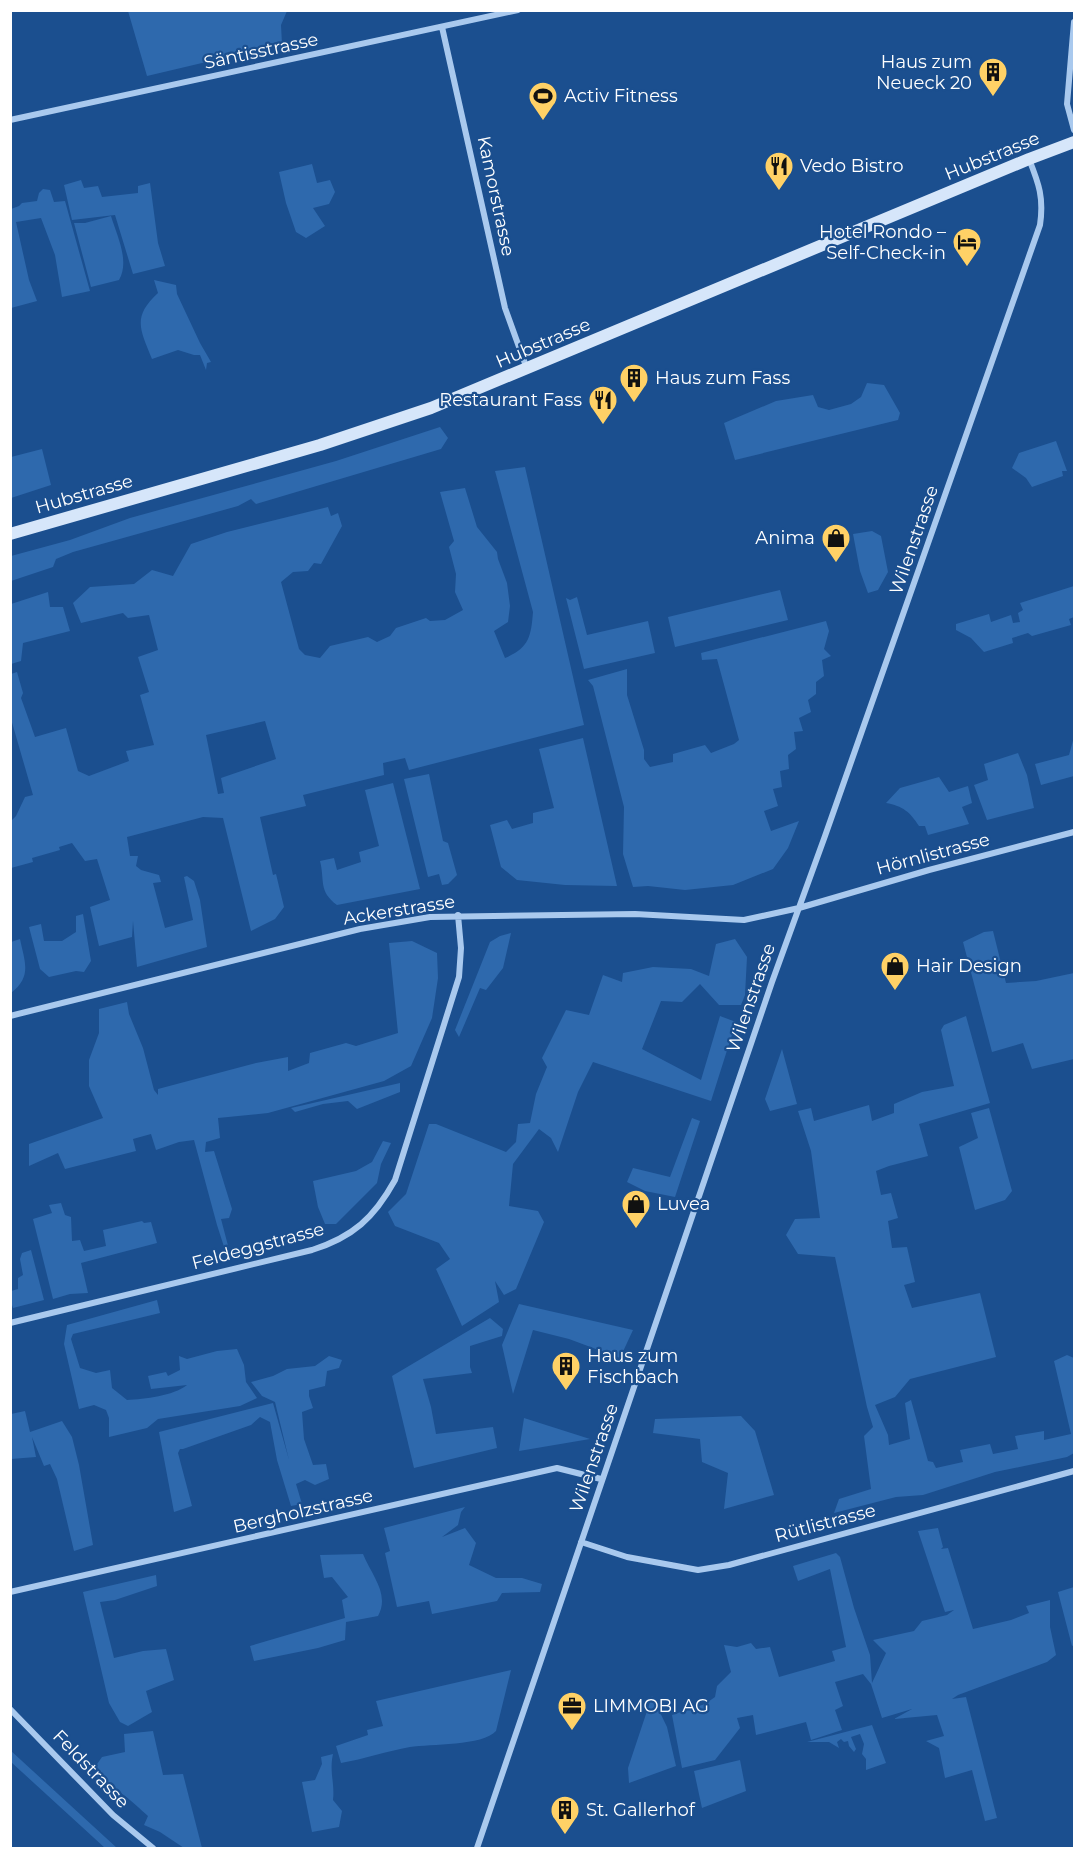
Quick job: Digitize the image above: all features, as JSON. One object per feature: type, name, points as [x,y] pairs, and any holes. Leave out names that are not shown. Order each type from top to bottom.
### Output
[{"type":"street","name":"Säntisstrasse","points":[[10,120],[518,10]]},
{"type":"street","points":[[1074,22],[1067,104],[1074,130]]},
{"type":"street","name":"Kamorstrasse","points":[[442,27],[505,308],[527,369]]},
{"type":"street","name":"Hubstrasse","points":[[10,534],[330,442],[431,408],[1074,142]]},
{"type":"street","name":"Wilenstrasse","points":[[477,1848],[754,1032],[1041,225],[1043,208],[1041,191],[1029,159]]},
{"type":"street","name":"Hörnlistrasse","points":[[799,908],[928,870],[1074,832]]},
{"type":"street","name":"Ackerstrasse","points":[[10,1016],[360,929],[430,917],[635,914],[744,920],[799,908]]},
{"type":"street","name":"Feldeggstrasse","points":[[10,1323],[312,1250],[332,1243],[359,1227],[372,1215],[390,1189],[409,1135],[459,977],[461,948],[458,915]]},
{"type":"street","name":"Bergholzstrasse","points":[[10,1592],[557,1468],[602,1479]]},
{"type":"street","name":"Rütlistrasse","points":[[582,1542],[627,1557],[698,1570],[741,1562],[1074,1471]]},
{"type":"street","name":"Feldstrasse","points":[[10,1709],[105,1808],[153,1848]]},
{"type":"shaded area","points":[[128,10],[287,11],[281,25],[282,44],[147,76]]},
{"type":"shaded area","points":[[312,164],[317,183],[330,180],[335,192],[329,204],[313,208],[325,226],[306,238],[296,232],[279,172]]},
{"type":"shaded area","points":[[81,180],[84,188],[98,186],[102,197],[138,193],[138,186],[150,183],[158,243],[165,266],[133,274],[115,215],[72,220],[64,185]]},
{"type":"shaded area","points":[[43,189],[50,190],[54,202],[65,201],[90,291],[62,297],[55,255],[41,218],[16,222],[29,280],[37,301],[11,308],[11,209],[22,203],[37,201]]},
{"type":"shaded area","points":[[111,216],[123,257],[122,273],[119,280],[91,287],[74,223],[85,223]]},
{"type":"shaded area","points":[[154,280],[176,285],[177,294],[211,362],[207,363],[206,370],[200,355],[178,350],[152,359],[141,324],[144,309],[158,293]]},
{"type":"shaded area","points":[[867,383],[884,385],[900,413],[898,420],[735,460],[724,423],[776,401],[813,395],[818,407],[829,410],[851,404],[861,397]]},
{"type":"shaded area","points":[[440,427],[448,438],[441,449],[256,504],[251,499],[238,506],[73,552],[56,559],[53,567],[11,581],[11,556],[70,540],[130,518],[336,461]]},
{"type":"shaded area","points":[[1056,441],[1067,471],[1062,471],[1063,476],[1032,487],[1026,478],[1012,468],[1019,453]]},
{"type":"shaded area","points":[[42,449],[51,485],[11,498],[11,457]]},
{"type":"shaded area","points":[[525,467],[584,725],[409,770],[405,758],[383,763],[384,775],[303,795],[306,806],[260,817],[273,875],[276,874],[284,907],[275,919],[251,931],[223,818],[203,817],[127,837],[130,856],[138,856],[136,866],[141,870],[159,875],[161,882],[153,883],[165,928],[193,920],[184,877],[187,876],[194,881],[200,900],[207,947],[137,967],[133,921],[132,937],[99,946],[90,907],[110,900],[97,859],[85,861],[72,843],[59,847],[60,850],[32,858],[33,862],[11,868],[11,821],[25,797],[33,795],[11,719],[11,674],[17,672],[23,693],[21,698],[35,737],[66,728],[78,771],[89,776],[129,761],[126,751],[154,745],[140,695],[149,692],[138,657],[158,650],[149,615],[128,618],[123,613],[81,623],[73,603],[90,587],[134,584],[152,570],[173,576],[191,544],[227,532],[328,507],[331,516],[338,513],[342,526],[321,564],[314,563],[308,571],[293,572],[281,582],[299,649],[305,655],[320,658],[330,646],[368,637],[377,642],[390,636],[396,628],[426,618],[430,621],[445,620],[463,610],[455,592],[456,574],[449,547],[454,541],[440,492],[465,488],[477,527],[497,552],[507,583],[510,606],[508,622],[494,631],[505,658],[524,646],[530,635],[533,612],[495,471]],"holes":[[[265,721],[276,759],[221,778],[224,793],[218,794],[206,735]]]},
{"type":"shaded area","points":[[872,531],[881,536],[888,572],[878,590],[868,593],[860,571],[853,534]]},
{"type":"shaded area","points":[[1074,586],[1074,617],[1069,619],[1071,625],[1032,636],[1028,633],[1012,638],[1013,643],[984,652],[971,638],[956,630],[956,624],[989,614],[991,622],[1011,615],[1013,623],[1020,622],[1018,613],[1023,610],[1020,603]]},
{"type":"shaded area","points":[[780,590],[788,620],[675,647],[668,617]]},
{"type":"shaded area","points":[[48,592],[50,607],[63,607],[70,631],[23,643],[21,661],[11,664],[11,604]]},
{"type":"shaded area","points":[[577,597],[587,635],[648,621],[655,653],[584,669],[566,598],[570,600]]},
{"type":"shaded area","points":[[826,621],[829,631],[824,649],[831,656],[822,660],[824,676],[816,682],[816,694],[808,700],[811,712],[799,718],[803,731],[794,732],[796,749],[788,755],[789,769],[780,771],[782,787],[773,789],[778,806],[764,811],[771,831],[799,821],[788,848],[773,869],[733,885],[685,890],[648,886],[633,887],[623,854],[624,807],[593,686],[588,680],[627,669],[627,695],[644,750],[644,759],[650,767],[673,762],[673,754],[705,745],[711,753],[739,740],[717,659],[702,660],[701,653]]},
{"type":"shaded area","points":[[1074,737],[1074,776],[1041,785],[1035,764],[1069,755]]},
{"type":"shaded area","points":[[583,738],[617,886],[565,885],[517,880],[501,867],[490,825],[507,820],[512,829],[533,823],[533,813],[554,808],[539,749]]},
{"type":"shaded area","points":[[1018,753],[1027,775],[1034,808],[987,820],[974,785],[988,780],[984,764]]},
{"type":"shaded area","points":[[429,774],[443,841],[448,843],[457,875],[448,884],[442,885],[439,874],[428,877],[404,779]]},
{"type":"shaded area","points":[[939,777],[949,792],[968,786],[972,803],[962,807],[969,824],[928,835],[925,826],[919,826],[906,810],[886,803],[900,788]]},
{"type":"shaded area","points":[[393,783],[420,889],[337,905],[327,895],[323,885],[320,861],[334,858],[337,870],[361,862],[359,852],[379,846],[365,790]]},
{"type":"shaded area","points":[[83,914],[91,961],[84,972],[76,971],[49,977],[40,969],[29,927],[41,924],[44,941],[62,941],[76,932],[76,916]]},
{"type":"shaded area","points":[[993,931],[1006,983],[1036,981],[1074,973],[1074,1059],[1032,1069],[1023,1043],[992,1052],[963,942],[984,932]]},
{"type":"shaded area","points":[[511,933],[503,968],[486,990],[480,988],[459,1037],[455,1030],[490,942]]},
{"type":"shaded area","points":[[20,939],[25,962],[24,975],[18,987],[11,993],[11,942]]},
{"type":"shaded area","points":[[735,939],[747,957],[745,995],[741,1005],[719,1005],[700,984],[682,1002],[661,1001],[642,1049],[701,1080],[720,1016],[736,1022],[711,1101],[593,1062],[578,1092],[558,1152],[551,1138],[539,1129],[513,1164],[509,1206],[538,1211],[544,1222],[516,1289],[504,1295],[495,1281],[499,1302],[462,1326],[436,1269],[450,1259],[439,1243],[395,1226],[388,1212],[406,1194],[429,1124],[436,1124],[506,1152],[516,1142],[518,1124],[530,1123],[536,1094],[547,1067],[542,1058],[566,1010],[589,1015],[603,975],[622,982],[623,973],[653,967],[691,969],[709,976],[716,944]]},
{"type":"shaded area","points":[[412,941],[437,953],[438,978],[432,1018],[411,1066],[384,1081],[268,1113],[218,1118],[220,1138],[206,1142],[205,1152],[214,1151],[232,1209],[229,1218],[221,1219],[231,1257],[227,1256],[217,1225],[194,1140],[179,1142],[156,1150],[151,1134],[133,1139],[136,1151],[65,1169],[58,1153],[29,1166],[29,1144],[103,1118],[89,1086],[89,1060],[99,1033],[99,1009],[127,1002],[129,1014],[143,1048],[154,1090],[158,1095],[158,1089],[256,1063],[288,1057],[288,1071],[309,1063],[310,1053],[346,1043],[356,1046],[398,1033],[389,943]]},
{"type":"shaded area","points":[[966,1016],[990,1103],[919,1124],[928,1156],[876,1171],[881,1195],[891,1193],[898,1218],[888,1221],[892,1248],[907,1247],[915,1282],[904,1285],[912,1308],[980,1293],[996,1357],[910,1379],[895,1397],[875,1405],[888,1435],[889,1445],[910,1439],[905,1403],[911,1400],[928,1461],[933,1462],[936,1468],[963,1462],[960,1450],[990,1444],[993,1454],[1018,1449],[1015,1436],[1044,1431],[1044,1440],[1071,1434],[1054,1361],[1067,1355],[1074,1358],[1074,1453],[1067,1457],[995,1472],[923,1495],[896,1497],[834,1513],[839,1499],[871,1489],[864,1436],[873,1427],[835,1257],[798,1254],[786,1235],[795,1219],[820,1218],[811,1151],[798,1111],[811,1108],[814,1121],[869,1105],[872,1121],[894,1113],[894,1104],[922,1092],[954,1086],[941,1030],[944,1025]]},
{"type":"shaded area","points":[[782,1049],[797,1104],[770,1111],[765,1099]]},
{"type":"shaded area","points":[[400,1083],[400,1092],[357,1109],[348,1101],[323,1104],[295,1112],[291,1108]]},
{"type":"shaded area","points":[[989,1108],[1012,1191],[1005,1200],[975,1210],[959,1147],[978,1138],[971,1113]]},
{"type":"shaded area","points":[[692,1118],[700,1121],[675,1197],[645,1191],[627,1182],[633,1168],[670,1177]]},
{"type":"shaded area","points":[[383,1141],[391,1143],[381,1164],[377,1183],[336,1224],[325,1224],[318,1207],[313,1181],[356,1171],[372,1162]]},
{"type":"shaded area","points":[[61,1203],[65,1215],[71,1217],[72,1241],[80,1240],[84,1251],[106,1246],[103,1230],[142,1221],[151,1222],[157,1243],[81,1263],[88,1293],[70,1294],[53,1299],[33,1219],[52,1213],[49,1205]]},
{"type":"shaded area","points":[[31,1250],[44,1300],[13,1308],[11,1291],[18,1289],[18,1278],[23,1275],[20,1259],[22,1253]]},
{"type":"shaded area","points":[[157,1300],[160,1313],[73,1334],[71,1339],[80,1368],[96,1373],[110,1370],[112,1388],[127,1400],[142,1399],[167,1394],[187,1385],[151,1389],[148,1376],[166,1372],[168,1376],[180,1370],[179,1356],[187,1359],[217,1351],[237,1349],[244,1365],[246,1382],[257,1398],[240,1406],[158,1419],[147,1428],[109,1437],[109,1418],[106,1410],[94,1405],[79,1409],[64,1344],[67,1325]]},
{"type":"shaded area","points":[[519,1304],[633,1330],[620,1358],[569,1339],[533,1330],[513,1394],[502,1345]]},
{"type":"shaded area","points":[[490,1318],[503,1329],[502,1336],[470,1346],[472,1373],[423,1379],[436,1434],[493,1427],[497,1448],[414,1468],[392,1376]]},
{"type":"shaded area","points":[[329,1356],[342,1360],[339,1368],[327,1371],[325,1386],[309,1390],[313,1408],[302,1412],[304,1439],[313,1465],[326,1464],[329,1479],[315,1485],[305,1480],[296,1484],[302,1504],[291,1506],[277,1460],[270,1422],[260,1417],[251,1425],[180,1449],[178,1453],[192,1506],[174,1512],[159,1432],[273,1403],[289,1460],[275,1402],[262,1396],[251,1382],[273,1376],[287,1369],[315,1366]]},
{"type":"shaded area","points":[[25,1411],[30,1432],[62,1421],[72,1437],[93,1545],[74,1551],[57,1479],[50,1464],[44,1466],[32,1437],[36,1457],[11,1459],[11,1414]]},
{"type":"shaded area","points":[[741,1416],[755,1431],[774,1495],[724,1509],[728,1473],[702,1462],[700,1439],[653,1433],[655,1419]]},
{"type":"shaded area","points":[[524,1418],[590,1439],[519,1451]]},
{"type":"shaded area","points":[[465,1507],[461,1512],[458,1525],[442,1537],[465,1528],[476,1543],[469,1565],[496,1578],[522,1578],[542,1584],[540,1592],[502,1593],[497,1601],[432,1614],[429,1601],[397,1607],[385,1553],[390,1551],[384,1528]]},
{"type":"shaded area","points":[[938,1528],[943,1547],[941,1549],[948,1548],[973,1629],[1011,1620],[1029,1613],[1026,1606],[1050,1600],[1050,1627],[1056,1655],[1047,1662],[952,1699],[966,1697],[997,1818],[985,1821],[972,1770],[945,1778],[939,1748],[926,1741],[944,1736],[937,1715],[894,1719],[912,1709],[882,1718],[871,1684],[863,1674],[835,1682],[843,1706],[835,1710],[842,1730],[811,1740],[806,1722],[756,1735],[753,1715],[737,1718],[740,1728],[715,1760],[682,1768],[672,1715],[705,1704],[715,1697],[717,1686],[731,1672],[724,1645],[737,1647],[751,1643],[756,1649],[770,1647],[779,1677],[835,1661],[832,1651],[846,1647],[830,1569],[798,1581],[793,1566],[836,1553],[840,1557],[870,1655],[872,1683],[886,1653],[873,1640],[914,1631],[922,1621],[947,1615],[954,1610],[945,1612],[918,1531]]},
{"type":"shaded area","points":[[363,1554],[381,1593],[381,1608],[378,1616],[346,1622],[345,1640],[254,1661],[250,1646],[345,1618],[342,1600],[348,1597],[332,1577],[324,1578],[320,1555]]},
{"type":"shaded area","points":[[156,1575],[157,1586],[115,1600],[100,1602],[114,1658],[143,1651],[166,1649],[174,1680],[146,1691],[152,1712],[128,1726],[120,1722],[109,1703],[83,1592]]},
{"type":"shaded area","points":[[1074,1587],[1074,1645],[1072,1646],[1058,1592]]},
{"type":"shaded area","points":[[511,1670],[496,1731],[489,1736],[456,1744],[410,1747],[341,1763],[336,1746],[368,1735],[367,1730],[383,1726],[376,1701]]},
{"type":"shaded area","points":[[652,1696],[667,1727],[676,1766],[629,1783],[628,1768]]},
{"type":"shaded area","points":[[872,1725],[886,1763],[866,1770],[866,1759],[862,1754],[864,1744],[860,1734],[851,1737],[856,1749],[854,1752],[848,1741],[844,1742],[841,1739],[837,1742],[839,1748],[829,1742],[807,1742]]},
{"type":"shaded area","points":[[153,1731],[163,1775],[183,1774],[202,1848],[184,1848],[160,1832],[144,1825],[148,1816],[131,1800],[119,1791],[97,1782],[95,1767],[102,1757],[125,1752],[124,1734]]},
{"type":"shaded area","points":[[10,1750],[117,1848],[105,1848],[11,1762]]},
{"type":"shaded area","points":[[333,1754],[333,1800],[342,1811],[339,1827],[312,1832],[302,1782],[315,1780],[322,1764],[321,1757]]},
{"type":"shaded area","points":[[740,1760],[746,1791],[702,1808],[694,1771]]},
{"type":"place","name":"Haus zum Neueck 20","points":[[993,98]]},
{"type":"place","name":"Activ Fitness","points":[[543,122]]},
{"type":"place","name":"Vedo Bistro","points":[[779,192]]},
{"type":"place","name":"Hotel Rondo – Self-Check-in","points":[[967,268]]},
{"type":"place","name":"Haus zum Fass","points":[[634,404]]},
{"type":"place","name":"Restaurant Fass","points":[[603,426]]},
{"type":"place","name":"Anima","points":[[836,564]]},
{"type":"place","name":"Hair Design","points":[[895,992]]},
{"type":"place","name":"Luvea","points":[[636,1230]]},
{"type":"place","name":"Haus zum Fischbach","points":[[566,1392]]},
{"type":"place","name":"LIMMOBI AG","points":[[572,1732]]},
{"type":"place","name":"St. Gallerhof","points":[[565,1836]]}]
